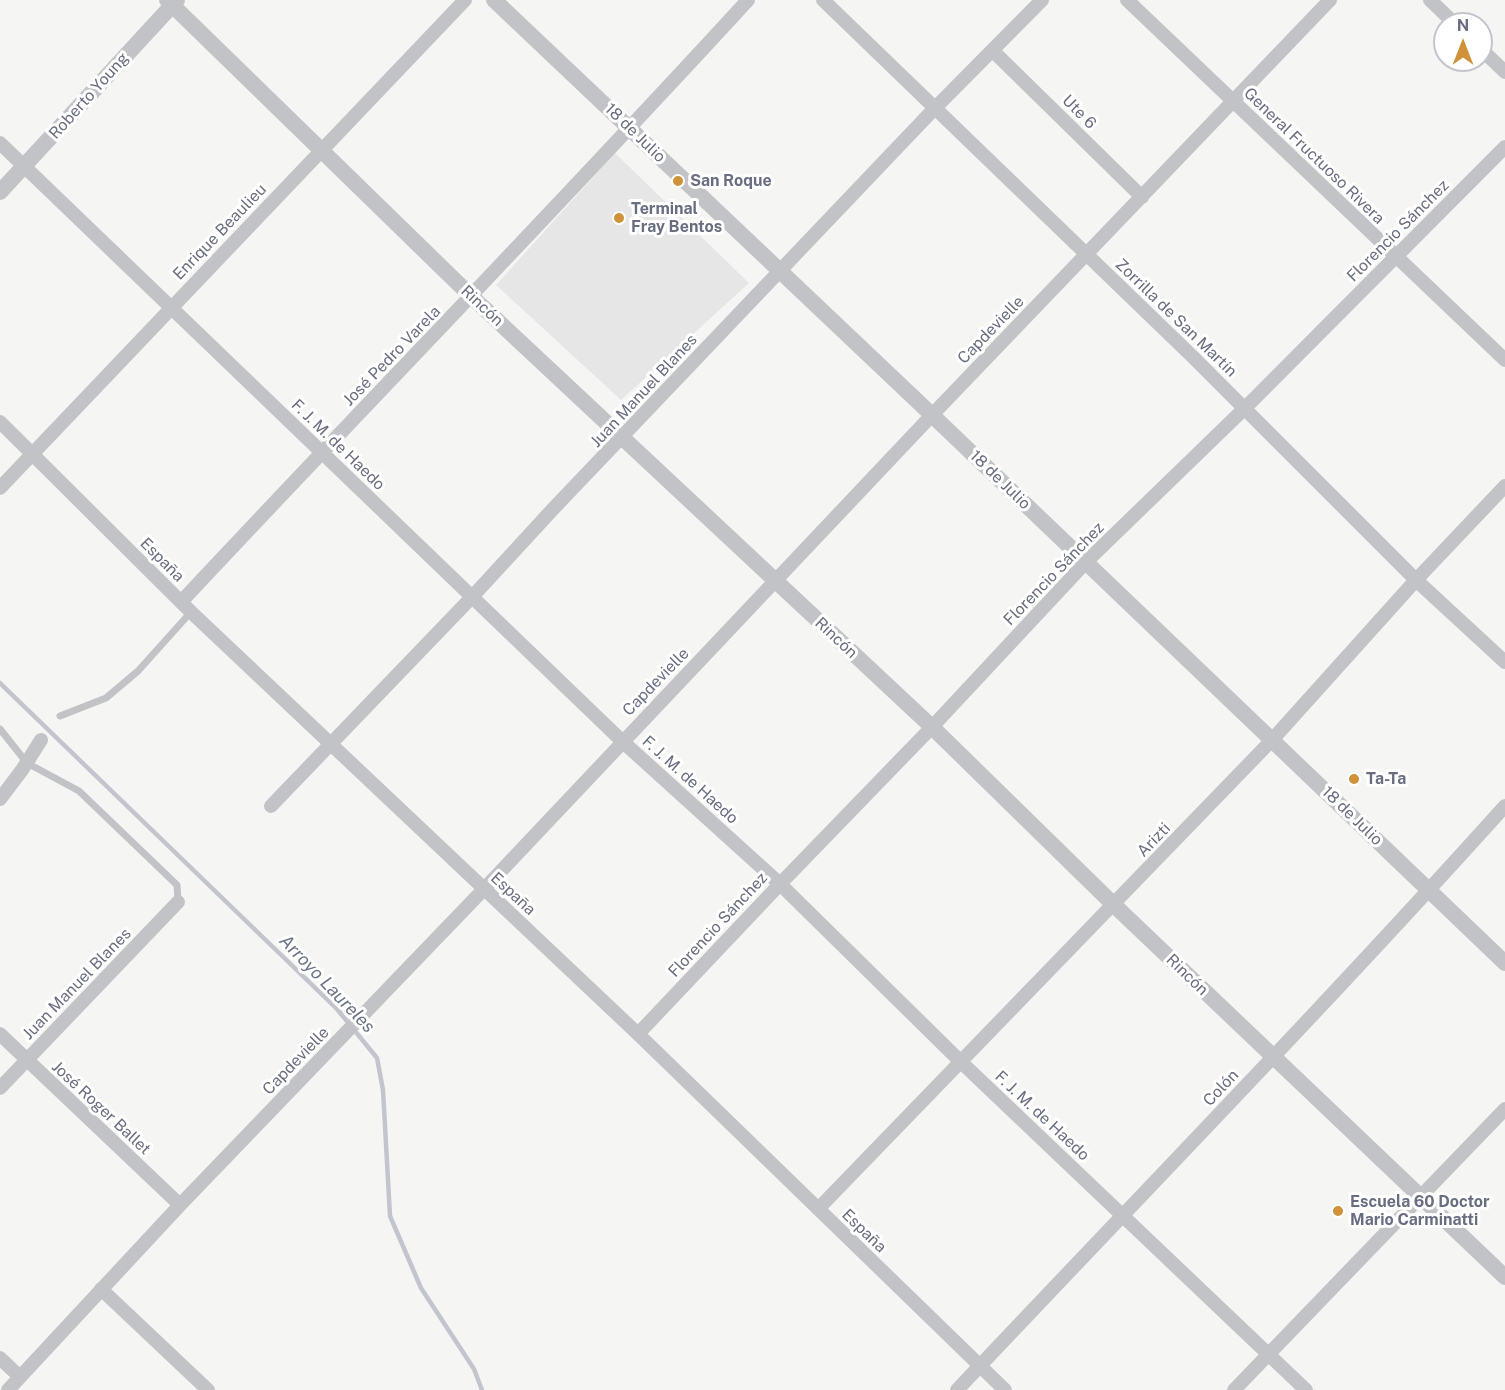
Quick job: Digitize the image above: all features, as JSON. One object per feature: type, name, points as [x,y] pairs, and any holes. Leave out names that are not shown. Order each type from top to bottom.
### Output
[{"type":"street","name":"Enrique Beaulieu","points":[[0,488],[465,0]]},
{"type":"street","name":"18 de Julio","points":[[494,0],[631,128],[1505,963]]},
{"type":"street","name":"José Pedro Varela","points":[[186,607],[322,452],[472,297],[748,0]]},
{"type":"street","name":"Zorrilla de San Martín","points":[[823,0],[1245,408],[1416,580],[1505,662]]},
{"type":"street","name":"Juan Manuel Blanes","points":[[271,806],[623,438],[779,271],[1042,0]]},
{"type":"street","name":"General Fructuoso Rivera","points":[[1127,0],[1505,360]]},
{"type":"street","name":"Capdevielle","points":[[8,1390],[180,1205],[1330,0]]},
{"type":"street","points":[[1430,0],[1442,12]]},
{"type":"street","name":"Rincón","points":[[172,2],[472,297],[932,727],[1114,905],[1505,1277]]},
{"type":"street","name":"Roberto Young","points":[[0,192],[172,2]]},
{"type":"street","name":"Ute 6","points":[[993,51],[1142,197]]},
{"type":"street","points":[[1493,60],[1505,72]]},
{"type":"street","name":"F. J. M. de Haedo","points":[[0,143],[622,741],[780,884],[961,1062],[1306,1390]]},
{"type":"street","name":"Florencio Sánchez","points":[[638,1034],[932,727],[1086,562],[1245,408],[1505,147]]},
{"type":"street","name":"España","points":[[0,422],[186,607],[638,1034],[1005,1390]]},
{"type":"street","name":"Arizti","points":[[818,1209],[1272,740],[1416,580],[1505,486]]},
{"type":"street","points":[[0,799],[27,764],[41,740]]},
{"type":"street","name":"Colón","points":[[957,1390],[1124,1216],[1505,806]]},
{"type":"street","name":"Juan Manuel Blanes","points":[[0,1088],[178,902]]},
{"type":"street","name":"José Roger Ballet","points":[[0,1034],[180,1205]]},
{"type":"street","points":[[1234,1390],[1505,1109]]},
{"type":"street","points":[[101,1289],[208,1390]]},
{"type":"street","points":[[0,1358],[20,1377]]},
{"type":"lane","points":[[60,716],[106,698],[138,671],[186,607]]},
{"type":"lane","points":[[0,729],[27,764],[79,791],[177,885],[178,902]]},
{"type":"shaded area","name":"Terminal Fray Bentos","points":[[615,153],[749,283],[621,400],[496,285]]},
{"type":"waterway","name":"Arroyo Laureles","points":[[0,683],[337,1009],[377,1058],[383,1090],[390,1216],[421,1288],[474,1369],[482,1390]]},
{"type":"place","name":"San Roque","points":[[678,181]]},
{"type":"place","name":"Terminal Fray Bentos","points":[[619,218]]},
{"type":"place","name":"Ta-Ta","points":[[1354,779]]},
{"type":"place","name":"Escuela 60 Doctor Mario Carminatti","points":[[1338,1211]]}]
